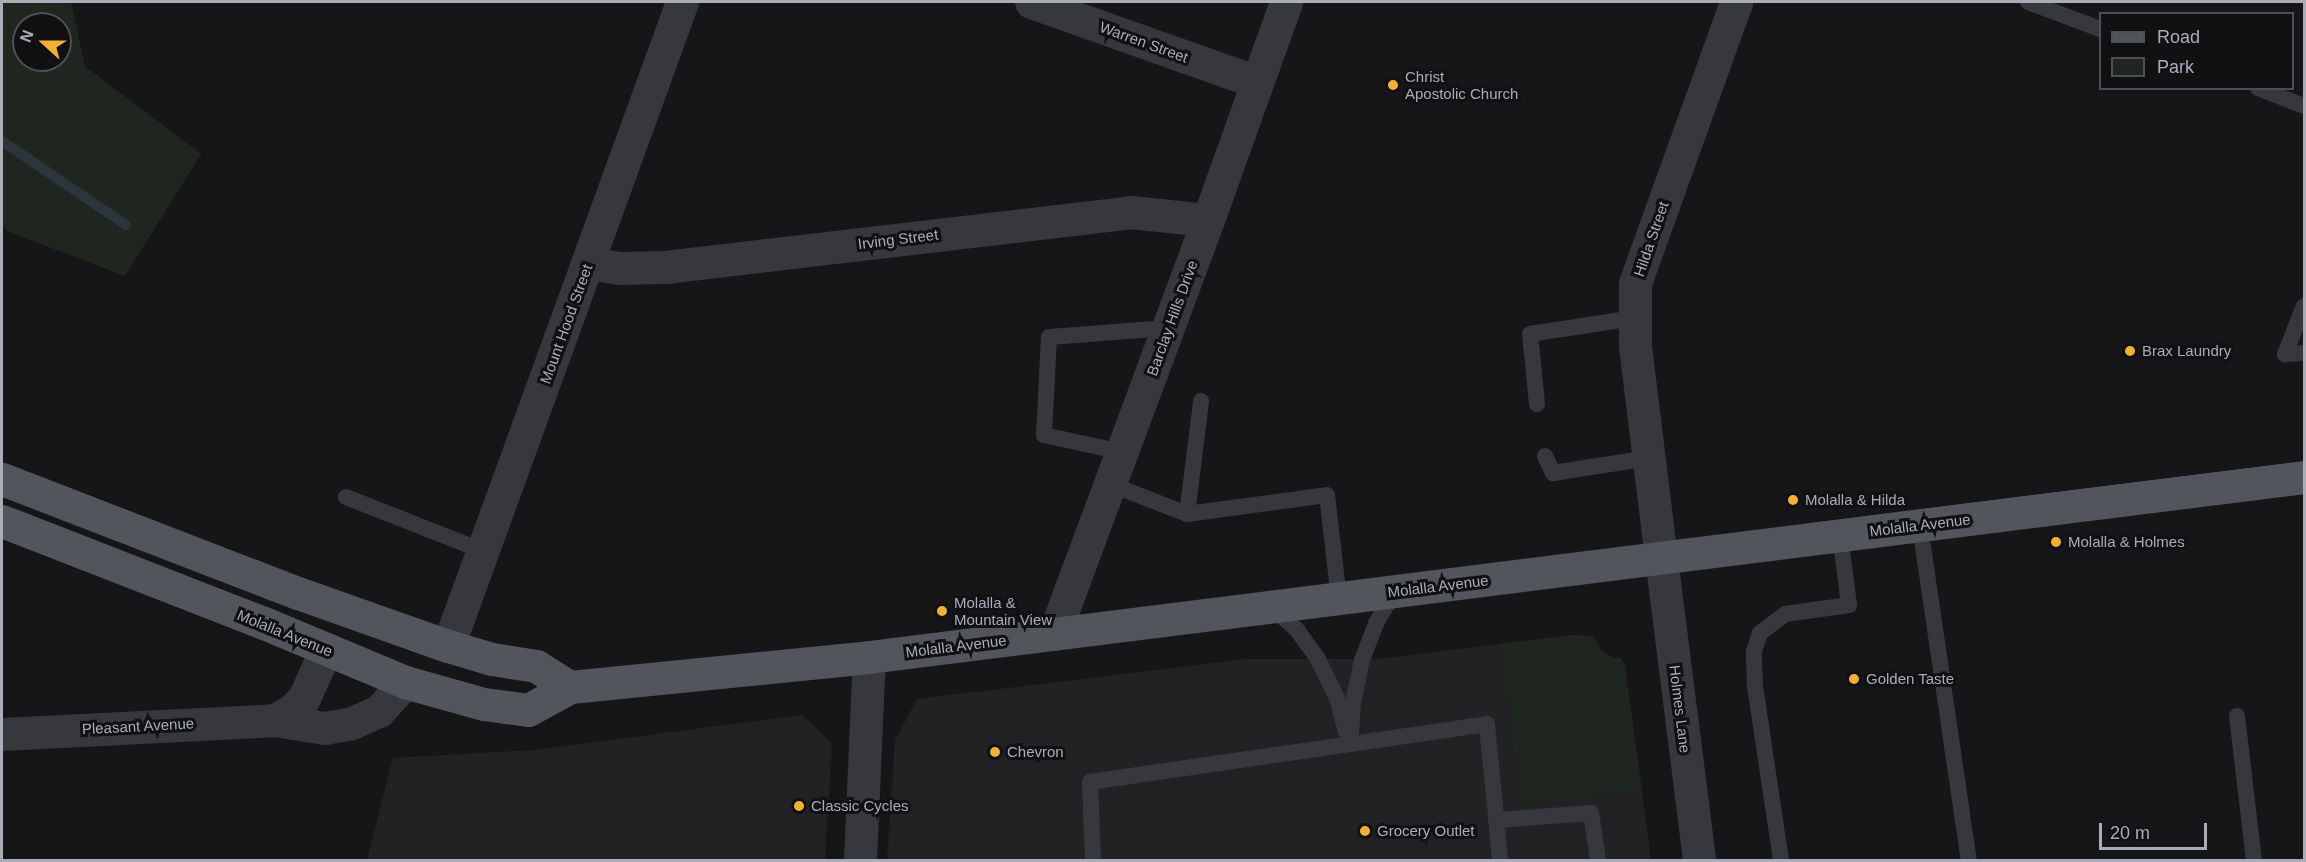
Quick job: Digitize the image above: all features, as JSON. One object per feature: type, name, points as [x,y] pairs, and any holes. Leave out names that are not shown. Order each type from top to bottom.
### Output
[{"type":"main road","name":"Molalla Avenue","points":[[2,521],[264,623],[405,682],[484,704],[528,710],[570,687],[869,657],[2304,477]]},
{"type":"main road","points":[[2,479],[298,593],[448,646],[492,659],[536,666],[570,687]]},
{"type":"main road","points":[[264,623],[316,628],[417,663],[431,663],[442,657],[448,646]]},
{"type":"street","name":"Mount Hood Street","points":[[448,646],[682,2]]},
{"type":"street","name":"Warren Street","points":[[1031,2],[1257,82]]},
{"type":"street","name":"Barclay Hills Drive","points":[[1054,634],[1208,220],[1286,2]]},
{"type":"street","name":"Hilda Street","points":[[1661,558],[1633,318],[1639,271],[1736,2]]},
{"type":"street","name":"Irving Street","points":[[588,263],[618,268],[665,267],[1130,212],[1208,220]]},
{"type":"street","name":"Holmes Lane","points":[[1661,558],[1699,861]]},
{"type":"street","points":[[275,720],[292,710],[304,698],[326,650]]},
{"type":"street","points":[[860,861],[869,657]]},
{"type":"street","name":"Pleasant Avenue","points":[[2,734],[275,720],[324,728],[352,723],[379,711],[405,682]]},
{"type":"lane","points":[[2028,2],[2099,29]]},
{"type":"lane","points":[[2263,90],[2304,106]]},
{"type":"lane","points":[[2304,306],[2285,354],[2304,353]]},
{"type":"lane","points":[[1537,404],[1530,334],[1633,318]]},
{"type":"lane","points":[[1122,452],[1044,435],[1048,337],[1168,328]]},
{"type":"lane","points":[[1187,514],[1200,401]]},
{"type":"lane","points":[[1545,456],[1554,473],[1649,458]]},
{"type":"lane","points":[[1110,484],[1187,514],[1327,495],[1339,598]]},
{"type":"lane","points":[[346,497],[483,551]]},
{"type":"lane","points":[[1920,526],[1970,861]]},
{"type":"lane","points":[[1781,861],[1755,687],[1754,651],[1760,633],[1785,614],[1849,605],[1840,535]]},
{"type":"lane","points":[[1350,744],[1353,703],[1362,660],[1376,623],[1395,591]]},
{"type":"lane","points":[[1271,607],[1297,630],[1318,659],[1337,698],[1350,744]]},
{"type":"lane","points":[[2237,716],[2254,861]]},
{"type":"lane","points":[[1094,861],[1090,782],[1486,724],[1500,861]]},
{"type":"lane","points":[[1496,820],[1591,813],[1598,861]]},
{"type":"shaded area","points":[[1573,635],[1593,636],[1601,650],[1612,657],[1621,658],[1625,665],[1651,860],[887,860],[895,740],[917,699],[1246,659],[1377,659]]},
{"type":"shaded area","points":[[802,715],[832,743],[825,860],[367,860],[393,758],[533,750]]},
{"type":"green space","points":[[2,2],[71,2],[85,66],[201,154],[125,276],[7,231],[2,225]]},
{"type":"green space","points":[[1573,635],[1593,636],[1601,650],[1612,657],[1621,658],[1625,665],[1642,791],[1525,806],[1521,802],[1499,644]]},
{"type":"waterway","points":[[2,141],[126,225]]},
{"type":"place","name":"Christ Apostolic Church","points":[[1393,85]]},
{"type":"place","name":"Brax Laundry","points":[[2130,351]]},
{"type":"place","name":"Molalla & Hilda","points":[[1793,500]]},
{"type":"place","name":"Molalla & Holmes","points":[[2056,542]]},
{"type":"place","name":"Molalla & Mountain View","points":[[942,611]]},
{"type":"place","name":"Golden Taste","points":[[1854,679]]},
{"type":"place","name":"Chevron","points":[[995,752]]},
{"type":"place","name":"Classic Cycles","points":[[799,806]]},
{"type":"place","name":"Grocery Outlet","points":[[1365,831]]}]
